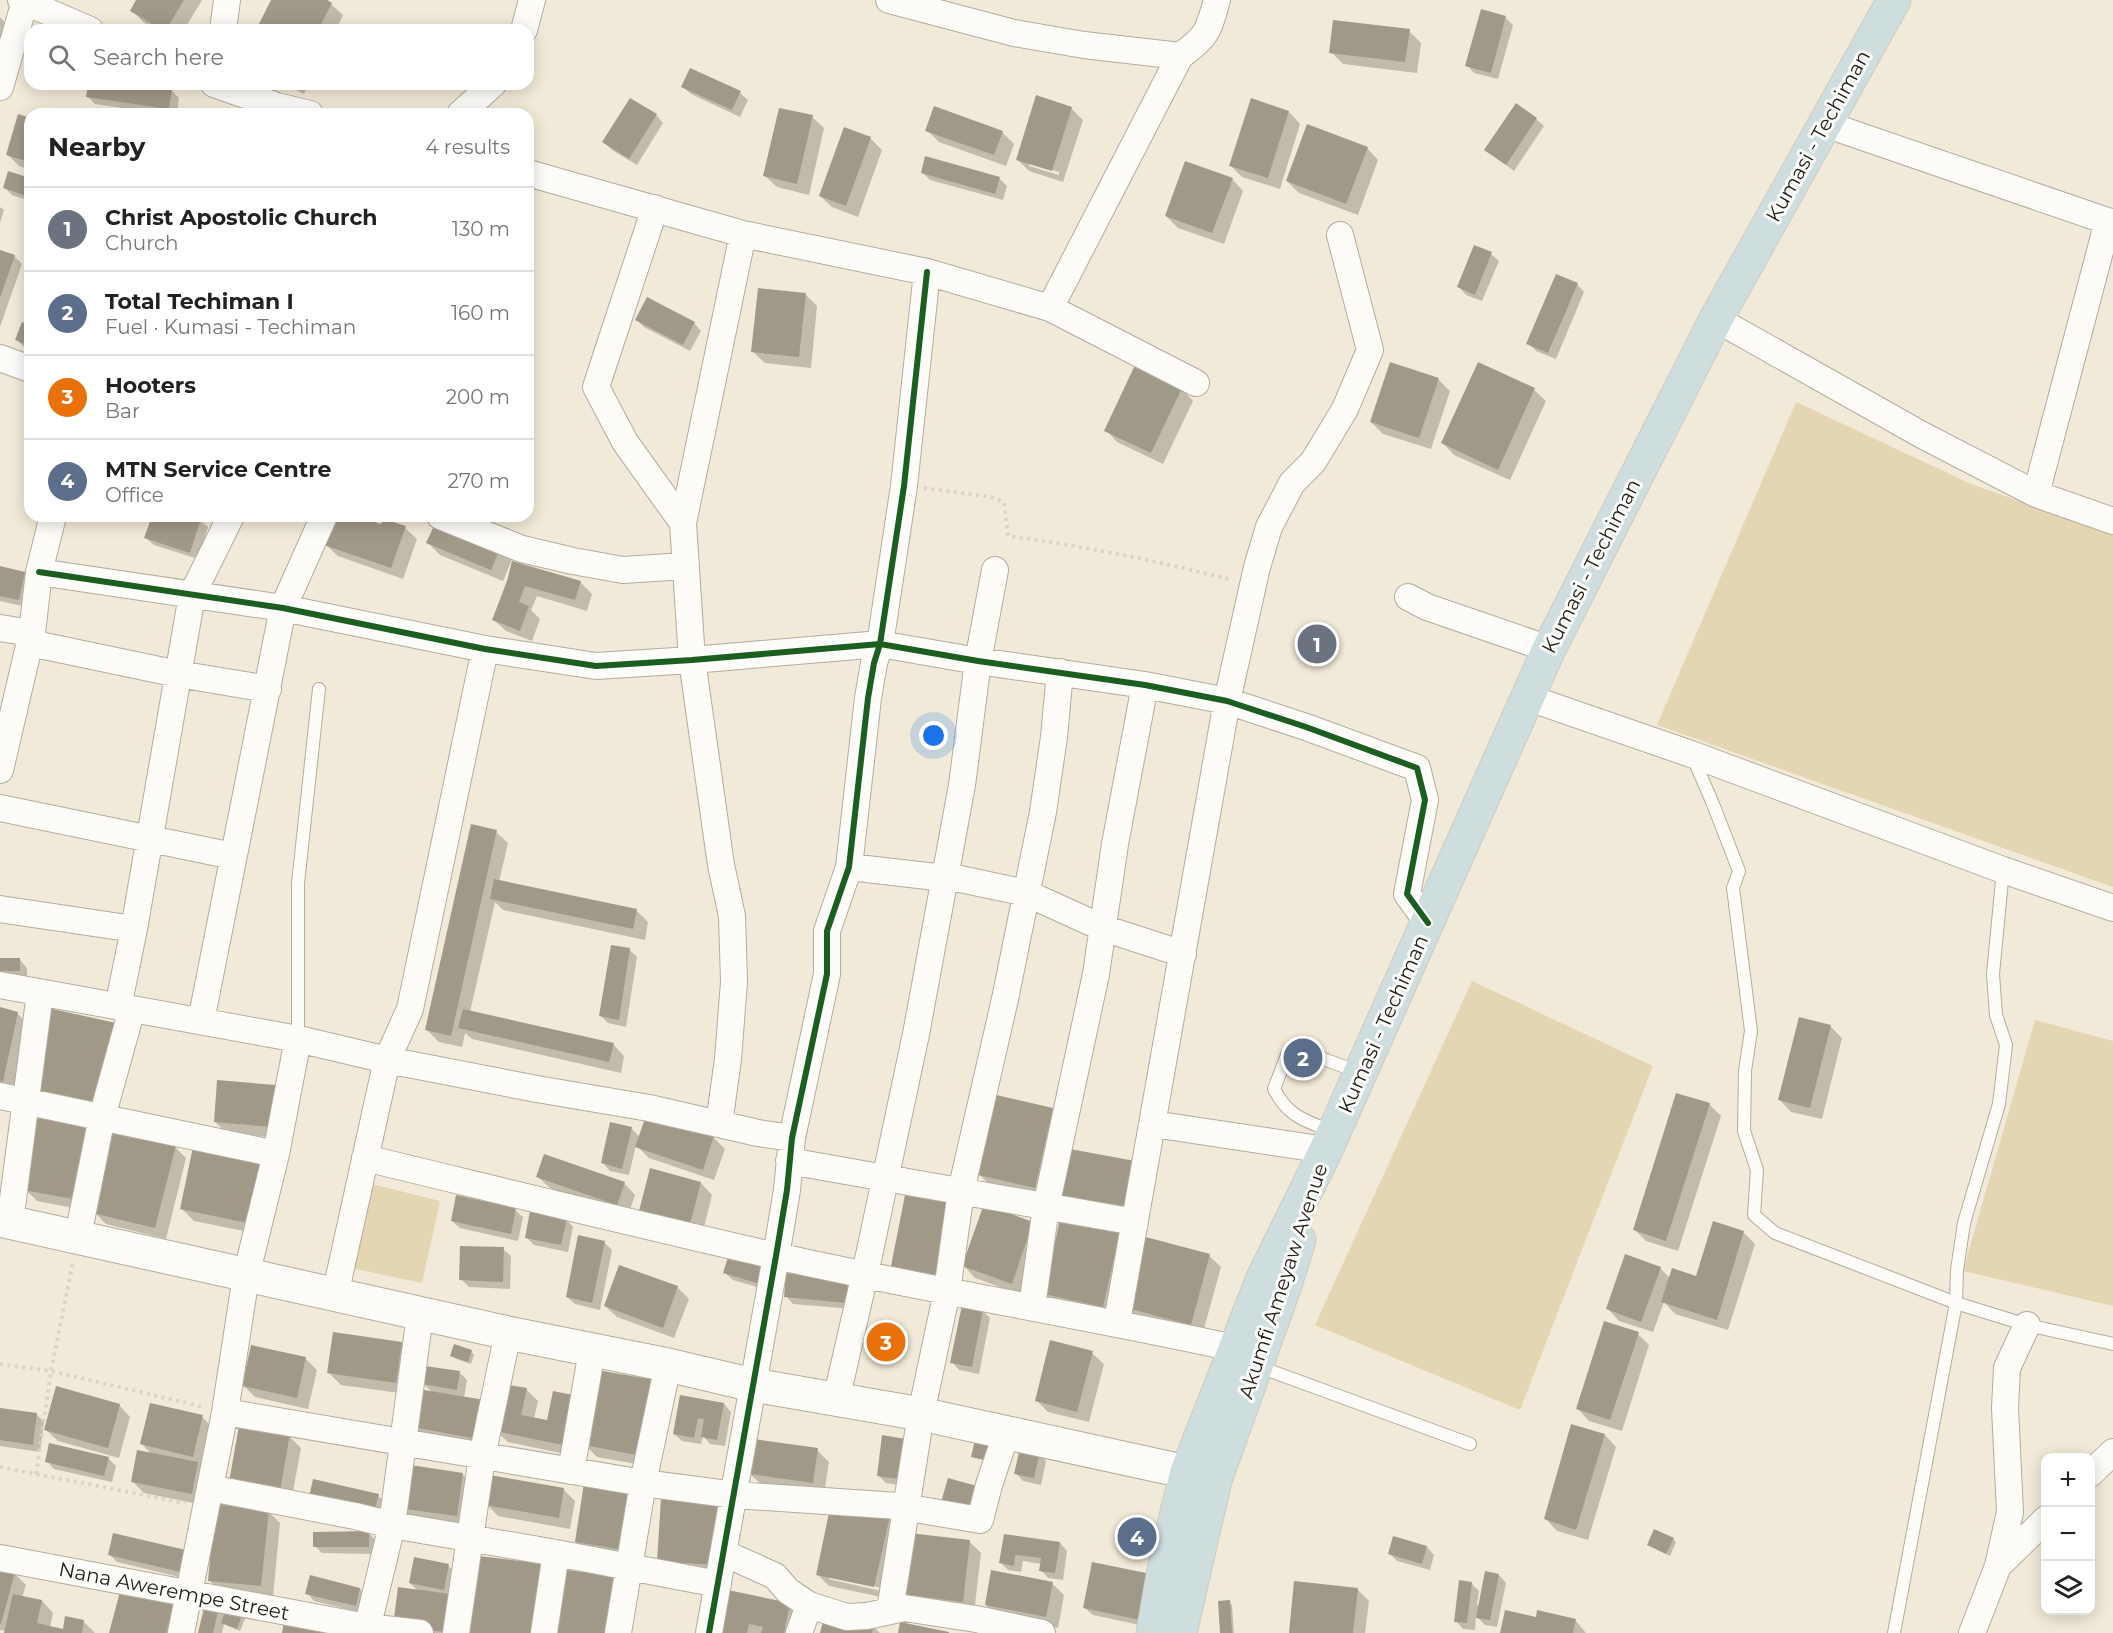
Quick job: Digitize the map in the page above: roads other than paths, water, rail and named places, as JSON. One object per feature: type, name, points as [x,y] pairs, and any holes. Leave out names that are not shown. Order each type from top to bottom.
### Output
[{"type":"highway","name":"Kumasi - Techiman","points":[[1330,1141],[1549,649],[1716,319],[1894,0]]},
{"type":"highway","name":"Akumfi Ameyaw Avenue","points":[[1153,1633],[1167,1553],[1201,1476],[1245,1357],[1263,1278],[1330,1141]]},
{"type":"highway","name":"Akumfi Ameyaw Avenue","points":[[1180,1633],[1201,1476]]},
{"type":"street","points":[[224,24],[227,0]]},
{"type":"street","points":[[526,24],[532,0]]},
{"type":"street","points":[[889,0],[1014,33],[1084,45],[1180,57]]},
{"type":"street","points":[[1050,308],[1180,57],[1197,44],[1209,29],[1217,0]]},
{"type":"street","points":[[0,87],[23,1],[76,24]]},
{"type":"street","points":[[232,90],[285,108]]},
{"type":"street","points":[[467,108],[486,90]]},
{"type":"street","points":[[1825,124],[2110,222],[2036,494]]},
{"type":"street","points":[[534,175],[742,234],[927,272],[1050,308],[1196,383]]},
{"type":"street","points":[[655,208],[596,387],[625,442],[683,523]]},
{"type":"street","points":[[719,1124],[728,1059],[734,982],[732,916],[721,865],[692,660],[683,523],[742,234]]},
{"type":"street","points":[[1117,1322],[1227,701],[1253,585],[1269,527],[1292,483],[1313,462],[1345,409],[1370,350],[1340,236]]},
{"type":"street","points":[[709,1633],[776,1256],[791,1149],[827,974],[827,931],[849,867],[868,698],[880,644],[904,486],[927,272]]},
{"type":"street","points":[[1716,319],[1922,435],[2036,494],[2113,521]]},
{"type":"street","points":[[0,358],[24,367]]},
{"type":"street","points":[[0,770],[31,638],[39,572],[51,522]]},
{"type":"street","points":[[78,1236],[125,1008],[148,839],[192,595],[228,522]]},
{"type":"street","points":[[201,1021],[283,608],[321,522]]},
{"type":"street","points":[[455,522],[522,549],[573,561],[623,570],[685,566]]},
{"type":"street","points":[[836,1400],[916,1034],[962,785],[978,661],[995,570]]},
{"type":"street","points":[[39,572],[283,608],[485,649],[596,666],[880,644],[978,661],[1145,685],[1227,701],[1417,768],[1425,800],[1407,894],[1428,922]]},
{"type":"street","points":[[1408,597],[1427,607],[1549,649]]},
{"type":"street","points":[[0,628],[31,638],[178,674],[268,689]]},
{"type":"street","points":[[335,1295],[387,1060],[411,1010],[485,649]]},
{"type":"street","points":[[890,1610],[921,1414],[946,1291],[962,1191],[1005,999],[1043,812],[1054,737],[1060,672]]},
{"type":"street","points":[[1032,1307],[1046,1207],[1096,974],[1115,844],[1145,685]]},
{"type":"street","points":[[1526,697],[1692,754],[2003,870],[2113,908]]},
{"type":"street","points":[[0,808],[233,856]]},
{"type":"street","points":[[849,867],[945,878],[946,876],[1026,893],[1103,928],[1184,954]]},
{"type":"street","points":[[0,909],[134,929]]},
{"type":"street","points":[[0,985],[298,1039],[387,1060],[649,1108],[719,1124],[886,1178],[1135,1222]]},
{"type":"street","points":[[40,993],[26,1101],[5,1221],[420,1315],[753,1384],[921,1414],[1201,1476]]},
{"type":"street","points":[[220,1411],[246,1276],[276,1154],[298,1039]]},
{"type":"street","points":[[0,1096],[276,1154]]},
{"type":"street","points":[[1153,1124],[1330,1141]]},
{"type":"street","points":[[365,1158],[776,1256],[946,1291],[1117,1322],[1245,1357]]},
{"type":"street","points":[[109,1253],[236,1283],[208,1498],[181,1633]]},
{"type":"street","points":[[367,1630],[392,1525],[420,1315]]},
{"type":"street","points":[[1972,1633],[1998,1566],[2010,1512],[2005,1408],[2007,1368],[2027,1325]]},
{"type":"street","points":[[456,1633],[483,1457],[508,1333]]},
{"type":"street","points":[[571,1471],[592,1351]]},
{"type":"street","points":[[618,1633],[627,1567],[668,1365]]},
{"type":"street","points":[[220,1411],[643,1483],[735,1494],[898,1506],[981,1520],[989,1485],[1006,1434]]},
{"type":"street","points":[[2095,1470],[2113,1452]]},
{"type":"street","points":[[208,1498],[355,1516],[392,1525],[718,1584]]},
{"type":"street","points":[[1998,1566],[2041,1524]]},
{"type":"street","points":[[544,1633],[556,1553]]},
{"type":"street","points":[[724,1553],[775,1576],[788,1591],[809,1605],[848,1617],[867,1616],[904,1608],[974,1626],[1042,1633]]},
{"type":"street","name":"Nana Awerempe Street","points":[[0,1558],[367,1630],[420,1633]]},
{"type":"street","points":[[800,1633],[809,1605]]},
{"type":"lane","points":[[298,1039],[298,883],[319,689]]},
{"type":"lane","points":[[1692,754],[1739,871],[1733,888],[1750,1031],[1745,1071],[1744,1131],[1757,1170],[1754,1215],[1775,1233],[1956,1303],[2027,1325],[2113,1344]]},
{"type":"lane","points":[[1893,1633],[1956,1303],[1957,1270],[1964,1223],[1999,1104],[2006,1045],[1996,1015],[1993,974],[2003,870]]},
{"type":"lane","points":[[1330,1141],[1285,1108],[1280,1101],[1274,1089],[1287,1055],[1305,1052],[1360,1073]]},
{"type":"lane","points":[[1245,1357],[1470,1444]]},
{"type":"place","name":"Christ Apostolic Church","points":[[1317,644]]},
{"type":"place","name":"Total Techiman I","points":[[1303,1058]]},
{"type":"place","name":"Hooters","points":[[886,1342]]},
{"type":"place","name":"MTN Service Centre","points":[[1137,1537]]}]
